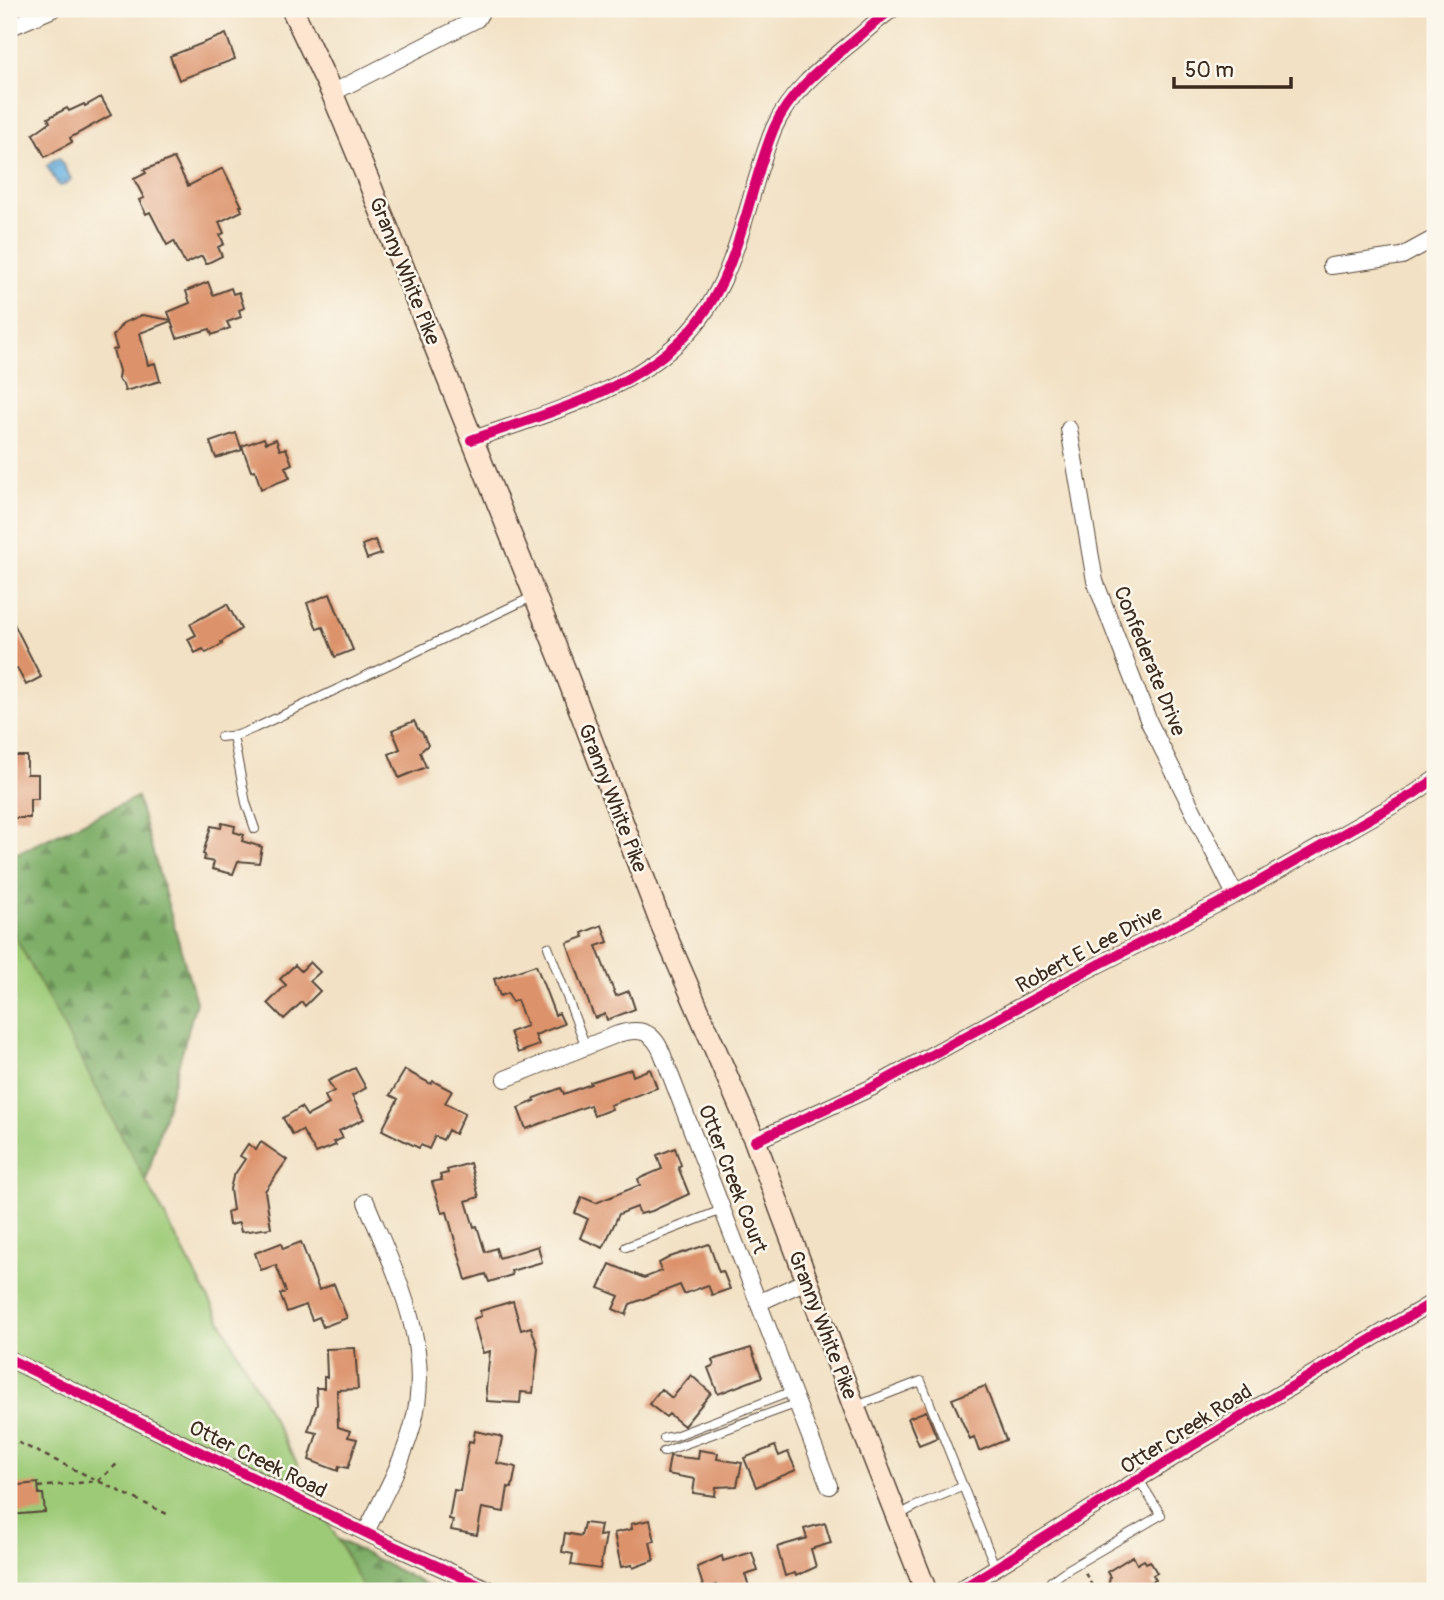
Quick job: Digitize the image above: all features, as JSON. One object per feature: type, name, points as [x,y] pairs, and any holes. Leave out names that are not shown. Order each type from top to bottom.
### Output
[{"type":"main road","name":"Granny White Pike","points":[[292,9],[332,93],[535,596],[663,929],[755,1141],[853,1407],[926,1591]]},
{"type":"street","points":[[9,28],[53,9]]},
{"type":"street","points":[[332,93],[477,19],[483,9]]},
{"type":"street","points":[[471,440],[554,411],[629,378],[684,337],[715,297],[730,265],[775,126],[799,90],[893,9]]},
{"type":"street","points":[[1331,265],[1402,256],[1435,238]]},
{"type":"street","name":"Confederate Drive","points":[[1069,429],[1095,581],[1149,722],[1235,895]]},
{"type":"street","name":"Robert E Lee Drive","points":[[755,1141],[853,1097],[1068,980],[1235,895],[1435,779]]},
{"type":"street","name":"Otter Creek Court","points":[[505,1079],[628,1031],[645,1031],[653,1036],[662,1053],[829,1486]]},
{"type":"street","points":[[366,1202],[408,1308],[416,1339],[419,1378],[415,1414],[408,1440],[366,1532]]},
{"type":"street","points":[[758,1303],[806,1281]]},
{"type":"street","name":"Otter Creek Road","points":[[958,1591],[1435,1301]]},
{"type":"street","name":"Otter Creek Road","points":[[9,1359],[492,1591]]},
{"type":"lane","points":[[221,737],[233,736],[255,728],[535,596]]},
{"type":"lane","points":[[233,736],[246,803],[255,829]]},
{"type":"lane","points":[[548,947],[586,1046]]},
{"type":"lane","points":[[626,1247],[722,1210]]},
{"type":"lane","points":[[853,1407],[921,1381],[996,1569]]},
{"type":"lane","points":[[664,1438],[795,1397]]},
{"type":"lane","points":[[663,1452],[729,1427],[795,1397]]},
{"type":"lane","points":[[725,1418],[729,1427]]},
{"type":"lane","points":[[1046,1591],[1051,1581],[1079,1562],[1161,1515],[1139,1480]]},
{"type":"lane","points":[[896,1517],[964,1486]]},
{"type":"path","points":[[9,1438],[171,1516]]},
{"type":"path","points":[[9,1458],[9,1469]]},
{"type":"path","points":[[38,1487],[98,1481],[118,1463]]},
{"type":"path","points":[[1079,1562],[1095,1591]]},
{"type":"green space","points":[[137,797],[196,1002],[146,1181],[337,1539],[438,1591],[9,1591],[9,857]]},
{"type":"green space","points":[[9,925],[365,1591],[9,1591]]},
{"type":"water","points":[[59,158],[71,179],[67,184],[59,186],[47,166]]},
{"type":"building","points":[[226,34],[235,59],[179,80],[170,56]]},
{"type":"building","points":[[101,97],[111,115],[70,138],[72,142],[45,157],[33,134],[50,122],[48,118],[67,108],[69,111],[84,104],[85,106]]},
{"type":"building","points":[[174,158],[188,186],[223,168],[242,206],[242,211],[219,222],[224,233],[220,235],[224,244],[218,247],[222,256],[206,264],[202,256],[185,264],[174,241],[167,245],[150,212],[146,214],[139,200],[144,198],[134,179],[146,173],[144,170]]},
{"type":"building","points":[[208,282],[213,295],[231,288],[233,294],[239,292],[244,308],[239,310],[241,317],[227,322],[230,328],[212,335],[210,329],[177,338],[171,321],[140,333],[148,365],[155,363],[160,381],[125,391],[118,379],[119,371],[113,350],[117,349],[113,336],[123,323],[142,315],[171,320],[168,312],[190,303],[186,291]]},
{"type":"building","points":[[236,433],[242,450],[216,458],[210,442]]},
{"type":"building","points":[[264,438],[266,443],[276,439],[280,450],[286,448],[292,464],[285,467],[290,478],[261,489],[255,470],[251,471],[242,446]]},
{"type":"building","points":[[375,540],[381,554],[367,559],[362,545]]},
{"type":"building","points":[[330,594],[353,650],[335,657],[323,627],[317,629],[307,603]]},
{"type":"building","points":[[227,604],[241,629],[206,653],[203,649],[195,653],[188,639],[196,635],[190,624]]},
{"type":"building","points":[[9,614],[41,677],[26,685],[17,668],[12,670],[9,663]]},
{"type":"building","points":[[414,721],[428,745],[420,752],[426,767],[399,778],[389,754],[400,749],[392,730]]},
{"type":"building","points":[[9,756],[27,756],[27,774],[38,774],[38,799],[30,799],[30,818],[9,818]]},
{"type":"building","points":[[222,823],[235,826],[234,832],[244,835],[242,841],[262,847],[259,863],[238,861],[233,874],[212,869],[214,862],[204,860],[203,854],[211,826],[221,828]]},
{"type":"building","points":[[602,925],[608,942],[596,946],[608,977],[616,996],[629,991],[635,1009],[607,1020],[605,1014],[595,1018],[567,943],[584,937],[582,933]]},
{"type":"building","points":[[310,962],[320,972],[310,981],[320,991],[305,1006],[302,1002],[284,1019],[268,1003],[286,985],[280,979],[295,965],[301,971]]},
{"type":"building","points":[[536,965],[555,1015],[559,1013],[564,1024],[535,1035],[539,1045],[518,1053],[510,1032],[527,1026],[517,1000],[512,1002],[508,993],[500,996],[494,979]]},
{"type":"building","points":[[355,1068],[366,1088],[352,1096],[364,1119],[339,1131],[343,1138],[334,1142],[336,1145],[316,1153],[302,1130],[293,1135],[283,1118],[301,1107],[307,1116],[329,1104],[325,1096],[334,1091],[328,1081]]},
{"type":"building","points":[[631,1069],[633,1076],[650,1069],[657,1088],[610,1105],[612,1109],[594,1116],[590,1105],[526,1129],[518,1108],[535,1101],[534,1098],[561,1088],[564,1094],[591,1084],[590,1082]]},
{"type":"building","points":[[405,1070],[431,1084],[433,1081],[452,1091],[445,1103],[465,1113],[455,1134],[448,1130],[443,1140],[435,1136],[429,1149],[421,1145],[419,1148],[382,1130],[398,1099],[390,1095]]},
{"type":"building","points":[[261,1142],[287,1160],[265,1191],[271,1228],[241,1232],[239,1223],[229,1225],[227,1212],[233,1210],[230,1189],[233,1177],[245,1159],[240,1156],[248,1144],[256,1150]]},
{"type":"building","points":[[675,1148],[681,1165],[678,1167],[689,1194],[652,1211],[640,1214],[637,1207],[619,1214],[603,1248],[580,1238],[588,1219],[575,1213],[582,1197],[596,1203],[640,1185],[638,1179],[662,1169],[657,1155]]},
{"type":"building","points":[[470,1163],[479,1197],[466,1201],[485,1252],[496,1248],[499,1258],[538,1246],[542,1262],[511,1271],[512,1275],[489,1282],[486,1274],[466,1280],[447,1212],[442,1213],[432,1182],[442,1180],[440,1175],[448,1173],[447,1170]]},
{"type":"building","points":[[301,1242],[319,1290],[334,1284],[347,1318],[323,1327],[319,1317],[312,1320],[306,1305],[287,1312],[280,1294],[286,1292],[276,1265],[261,1270],[255,1253],[281,1243],[283,1249]]},
{"type":"building","points":[[709,1244],[719,1272],[723,1271],[730,1289],[712,1295],[708,1285],[684,1294],[680,1285],[630,1304],[626,1315],[613,1309],[619,1296],[599,1288],[610,1264],[644,1278],[662,1271],[659,1263],[670,1257]]},
{"type":"building","points":[[513,1301],[521,1330],[531,1327],[538,1348],[533,1393],[521,1392],[520,1403],[487,1401],[490,1351],[483,1353],[473,1319],[481,1316],[480,1311]]},
{"type":"building","points":[[355,1348],[358,1389],[337,1390],[338,1427],[350,1431],[348,1437],[357,1439],[348,1468],[339,1466],[338,1471],[309,1460],[317,1433],[308,1431],[317,1404],[316,1388],[324,1388],[324,1377],[327,1377],[326,1349]]},
{"type":"building","points":[[751,1348],[762,1377],[718,1394],[708,1368],[714,1365],[712,1360]]},
{"type":"building","points":[[691,1375],[711,1393],[684,1426],[669,1414],[666,1417],[649,1404],[661,1389],[672,1398]]},
{"type":"building","points":[[985,1386],[1006,1440],[979,1451],[974,1437],[970,1439],[952,1399]]},
{"type":"building","points":[[926,1411],[937,1438],[919,1445],[908,1418]]},
{"type":"building","points":[[475,1431],[502,1438],[497,1463],[516,1467],[512,1488],[508,1487],[504,1512],[482,1508],[477,1535],[451,1530],[453,1520],[449,1519],[454,1490],[460,1491],[469,1441],[473,1442]]},
{"type":"building","points":[[775,1446],[779,1456],[788,1452],[796,1470],[756,1487],[744,1458]]},
{"type":"building","points":[[699,1450],[718,1453],[717,1459],[742,1463],[737,1486],[716,1487],[715,1496],[693,1493],[695,1479],[667,1474],[670,1456],[698,1459]]},
{"type":"building","points":[[38,1483],[39,1494],[43,1494],[45,1512],[9,1515],[9,1486]]},
{"type":"building","points":[[650,1520],[655,1541],[650,1542],[654,1560],[633,1568],[632,1565],[621,1567],[614,1533],[632,1529],[631,1524]]},
{"type":"building","points":[[584,1523],[601,1525],[599,1536],[606,1535],[600,1569],[571,1565],[573,1554],[562,1552],[565,1533],[581,1536]]},
{"type":"building","points":[[825,1523],[831,1543],[811,1549],[816,1567],[796,1576],[795,1573],[785,1576],[777,1547],[807,1538],[804,1529]]},
{"type":"building","points":[[752,1552],[758,1571],[745,1575],[749,1586],[731,1591],[718,1591],[716,1585],[704,1589],[697,1567],[722,1556],[723,1561]]},
{"type":"building","points":[[1133,1556],[1137,1564],[1144,1560],[1146,1563],[1150,1561],[1157,1573],[1153,1575],[1156,1580],[1151,1582],[1157,1591],[1107,1591],[1110,1577],[1107,1572]]},
{"type":"cycle path","points":[[471,440],[556,411],[612,387],[663,356],[685,336],[703,314],[730,264],[764,155],[774,128],[789,102],[833,58],[893,9]]},
{"type":"cycle path","points":[[755,1141],[873,1087],[1068,980],[1235,895],[1435,779]]},
{"type":"cycle path","points":[[958,1591],[1192,1446],[1435,1301]]},
{"type":"cycle path","points":[[9,1359],[387,1543],[492,1591]]}]
